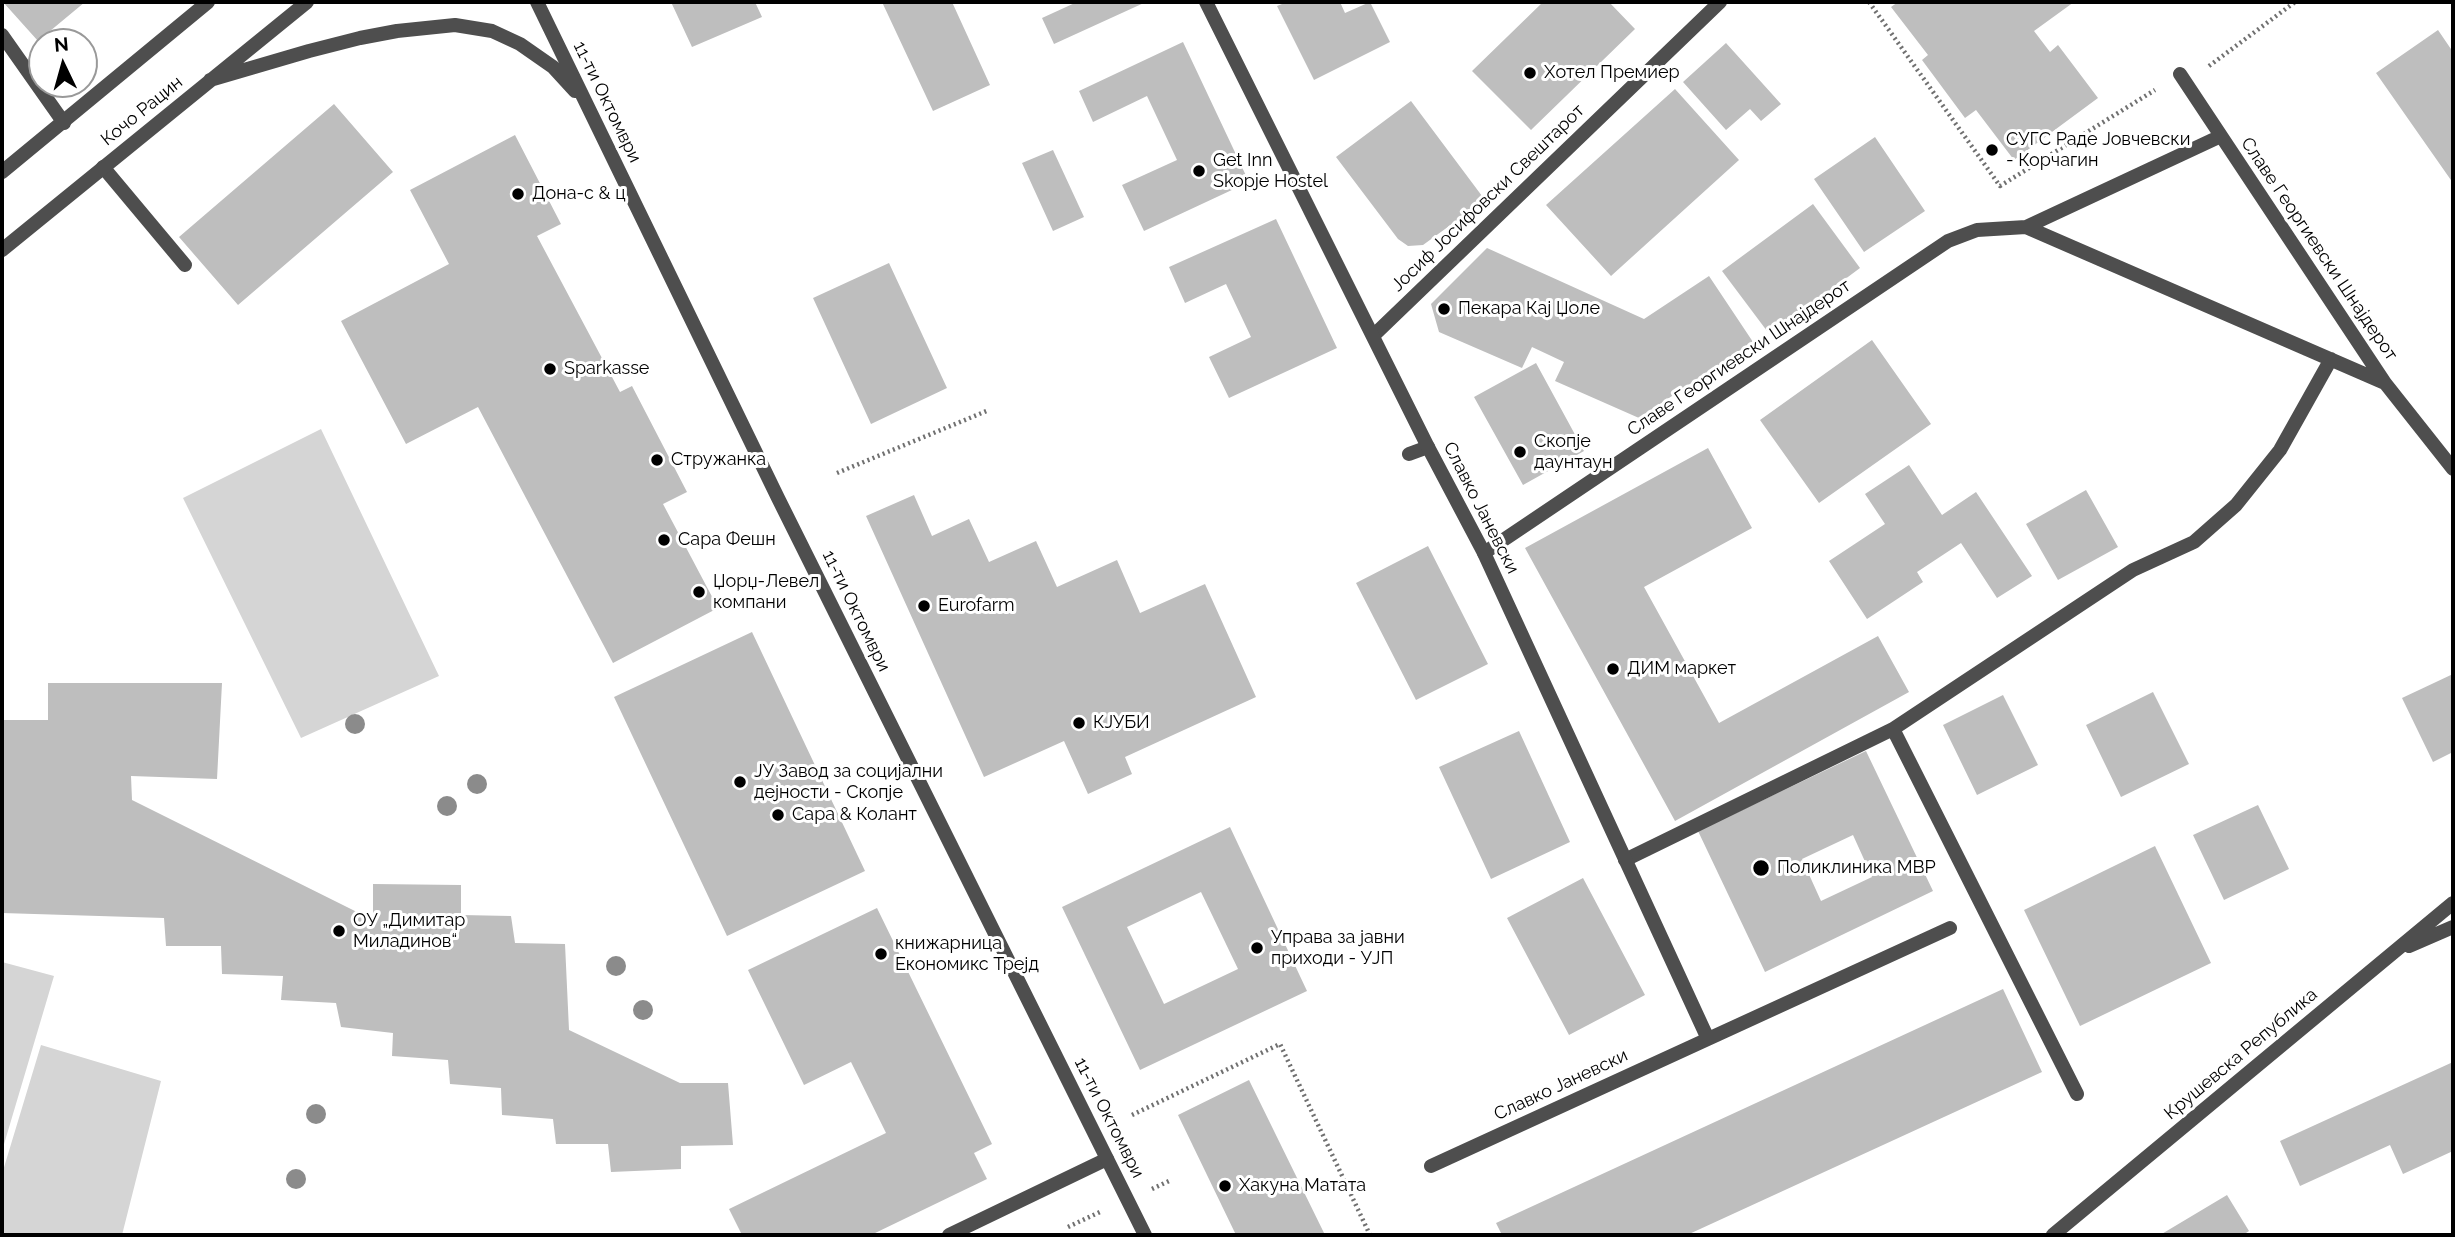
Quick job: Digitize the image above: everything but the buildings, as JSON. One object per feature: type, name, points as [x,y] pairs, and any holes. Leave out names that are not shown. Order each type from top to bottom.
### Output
[{"type":"street","points":[[2,172],[208,2]]},
{"type":"street","name":"Кочо Рацин","points":[[2,250],[307,2]]},
{"type":"street","name":"11-ти Октомври","points":[[537,2],[778,498],[1145,1235]]},
{"type":"street","name":"Славко Јаневски","points":[[1206,2],[1428,447],[1484,553],[1708,1039]]},
{"type":"street","name":"Јосиф Јосифовски Свештарот","points":[[1374,335],[1720,2]]},
{"type":"street","points":[[210,80],[360,38],[455,25],[492,31],[520,44],[553,67],[586,102]]},
{"type":"street","points":[[2,35],[64,122]]},
{"type":"street","name":"Славе Георгиевски Шнајдерот","points":[[2183,78],[2385,383],[2453,469]]},
{"type":"street","name":"Славе Георгиевски Шнајдерот","points":[[1484,553],[1948,241],[1977,230],[2026,227],[2221,136]]},
{"type":"street","points":[[103,167],[185,265]]},
{"type":"street","name":"Славе Георгиевски Шнајдерот","points":[[2026,227],[2385,383]]},
{"type":"street","points":[[1625,860],[1893,729],[2133,570],[2194,542],[2236,505],[2280,450],[2331,359]]},
{"type":"street","points":[[1409,454],[1428,447]]},
{"type":"street","points":[[1893,729],[2077,1094]]},
{"type":"street","name":"Крушевска Република","points":[[2053,1235],[2453,903]]},
{"type":"street","points":[[2392,954],[2453,927]]},
{"type":"street","name":"Славко Јаневски","points":[[1431,1166],[1950,928]]},
{"type":"street","points":[[949,1235],[1107,1159]]},
{"type":"path","points":[[1869,2],[2000,186],[2183,78],[2295,2]]},
{"type":"path","points":[[837,473],[989,411]]},
{"type":"path","points":[[1132,1115],[1280,1044],[1370,1235]]},
{"type":"shaded area","points":[[321,429],[439,676],[301,738],[183,498]]},
{"type":"shaded area","points":[[2,962],[54,976],[2,1151]]},
{"type":"shaded area","points":[[41,1045],[161,1081],[122,1235],[2,1235],[2,1174]]},
{"type":"place","name":"Хотел Премиер","points":[[1530,73]]},
{"type":"place","name":"СУГС Раде Јовчевски - Корчагин","points":[[1992,150]]},
{"type":"place","name":"Get Inn Skopje Hostel","points":[[1199,171]]},
{"type":"place","name":"Дона-с & ц","points":[[518,194]]},
{"type":"place","name":"Пекара Кај Џоле","points":[[1444,309]]},
{"type":"place","name":"Sparkasse","points":[[550,369]]},
{"type":"place","name":"Скопје даунтаун","points":[[1520,452]]},
{"type":"place","name":"Стружанка","points":[[657,460]]},
{"type":"place","name":"Сара Фешн","points":[[664,540]]},
{"type":"place","name":"Џорџ-Левел компани","points":[[699,592]]},
{"type":"place","name":"Eurofarm","points":[[924,606]]},
{"type":"place","name":"ДИМ маркет","points":[[1613,669]]},
{"type":"place","name":"КЈУБИ","points":[[1079,723]]},
{"type":"place","name":"ЈУ Завод за социјални дејности - Скопје","points":[[740,782]]},
{"type":"place","name":"Сара & Колант","points":[[778,815]]},
{"type":"place","name":"Поликлиника МВР","points":[[1761,868]]},
{"type":"place","name":"ОУ „Димитар Миладинов“","points":[[339,931]]},
{"type":"place","name":"Управа за јавни приходи - УЈП","points":[[1257,948]]},
{"type":"place","name":"книжарница Економикс Трејд","points":[[881,954]]},
{"type":"place","name":"Хакуна Матата","points":[[1225,1186]]}]
